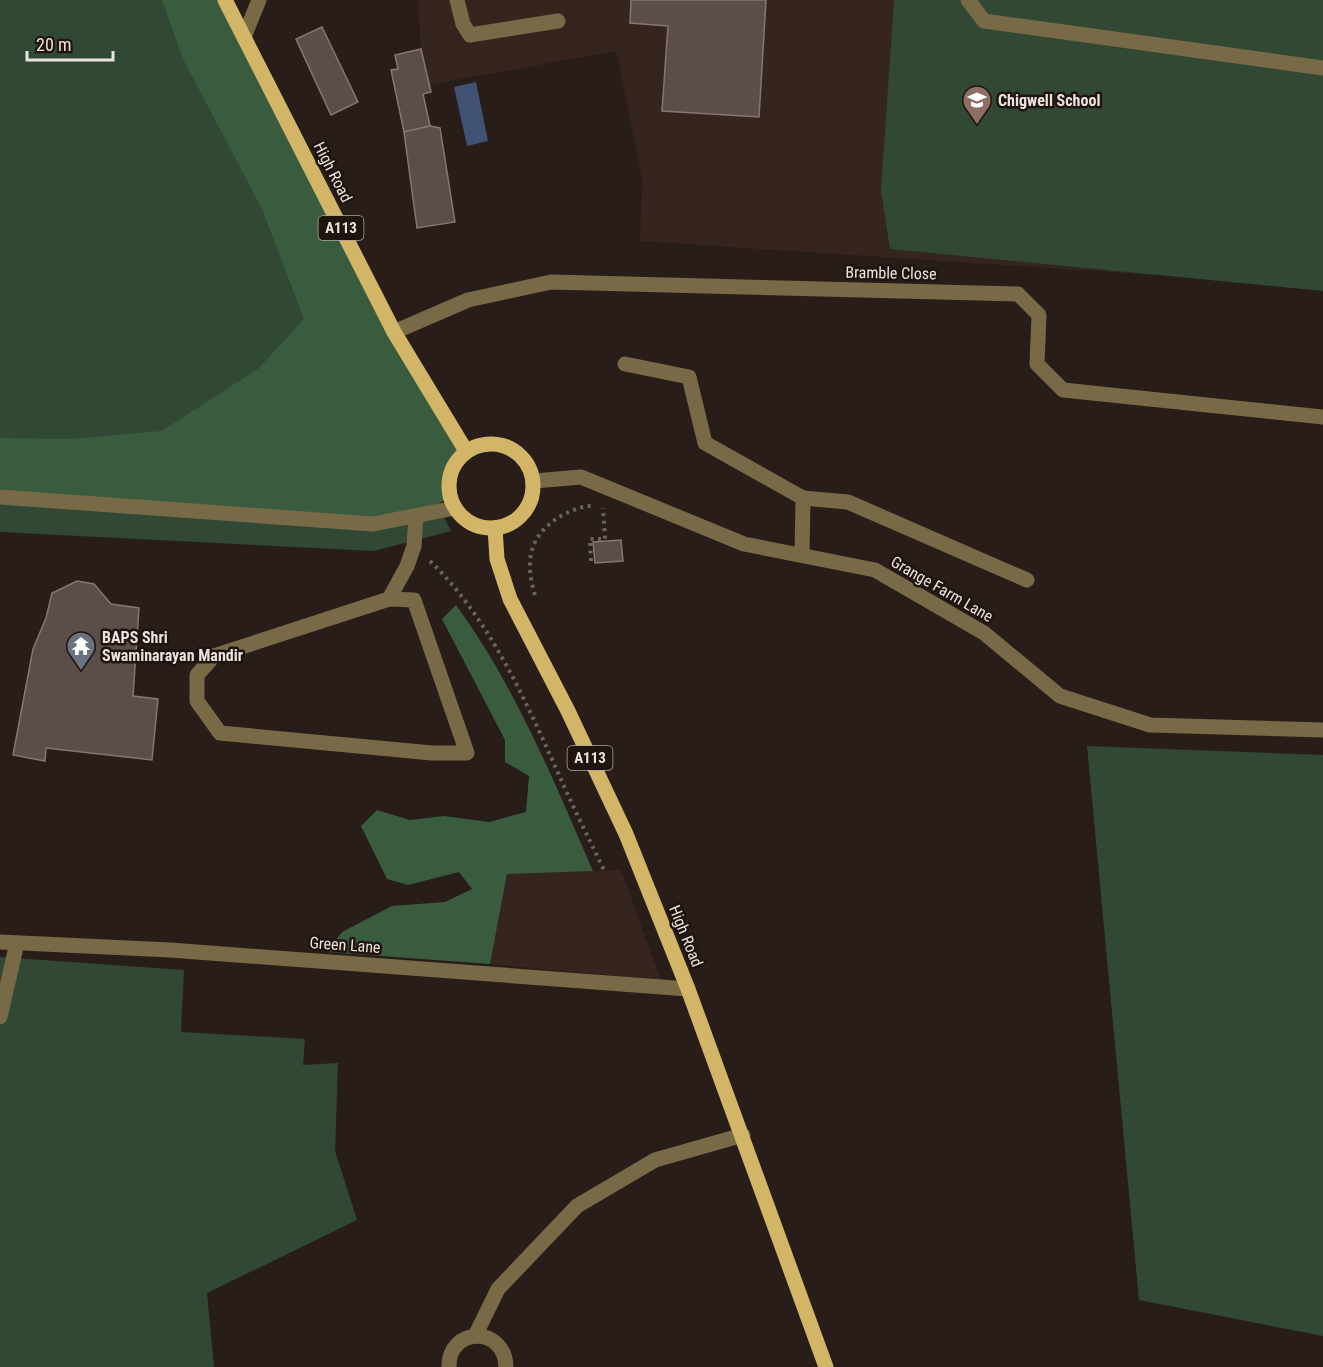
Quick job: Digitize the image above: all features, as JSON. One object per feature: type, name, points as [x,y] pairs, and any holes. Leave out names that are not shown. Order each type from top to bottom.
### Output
[{"type":"main road","name":"High Road","points":[[225,0],[394,332],[466,451]]},
{"type":"main road","points":[[491,443],[510,447],[526,461],[534,481],[531,502],[512,523],[495,528],[475,525],[455,508],[450,497],[450,473],[466,451],[491,443]]},
{"type":"main road","name":"High Road","points":[[495,528],[497,559],[510,599],[568,711],[626,834],[688,988],[826,1367]]},
{"type":"street","points":[[244,37],[258,0]]},
{"type":"street","points":[[457,0],[463,24],[470,34],[558,21]]},
{"type":"street","points":[[968,0],[984,21],[1323,68]]},
{"type":"street","name":"Bramble Close","points":[[394,332],[468,300],[551,282],[1018,294],[1039,315],[1036,364],[1063,390],[1323,417]]},
{"type":"street","points":[[625,364],[689,376],[705,443],[803,498],[848,502],[1027,580]]},
{"type":"street","name":"Grange Farm Lane","points":[[534,481],[581,477],[744,544],[875,570],[984,633],[1060,696],[1150,725],[1323,730]]},
{"type":"street","points":[[0,497],[373,524],[455,508]]},
{"type":"street","points":[[802,555],[803,498]]},
{"type":"street","points":[[389,599],[414,600],[467,753],[432,753],[220,733],[197,701],[197,675],[214,656],[389,599],[407,566],[414,546],[416,516]]},
{"type":"street","name":"Green Lane","points":[[0,942],[170,950],[688,988]]},
{"type":"street","points":[[0,1017],[17,943]]},
{"type":"street","points":[[475,1336],[498,1289],[577,1206],[655,1160],[743,1135]]},
{"type":"street","points":[[449,1367],[450,1355],[455,1346],[475,1336],[485,1337],[495,1342],[502,1349],[506,1367]]},
{"type":"path","points":[[537,602],[529,575],[533,543],[545,526],[565,514],[587,506],[611,510]]},
{"type":"path","points":[[591,561],[590,539],[605,539],[603,507]]},
{"type":"path","points":[[414,546],[447,577],[472,610],[511,675],[604,870]]},
{"type":"shaded area","name":"Chigwell School","points":[[418,0],[1323,0],[1323,286],[640,241],[642,178],[616,51],[428,85],[421,49]]},
{"type":"shaded area","points":[[621,870],[661,980],[490,964],[507,874]]},
{"type":"green space","points":[[0,0],[234,0],[394,332],[434,498],[451,531],[374,551],[0,532]]},
{"type":"green space","points":[[162,0],[226,0],[466,451],[450,497],[416,516],[373,524],[0,497],[0,438],[70,439],[162,431],[259,368],[304,319],[262,209],[183,59]]},
{"type":"green space","points":[[894,0],[1323,0],[1323,291],[890,249],[881,191]]},
{"type":"green space","points":[[456,605],[497,668],[532,734],[593,871],[507,874],[490,964],[327,952],[342,932],[392,906],[445,902],[472,889],[459,872],[408,885],[387,879],[361,826],[377,810],[410,820],[444,816],[489,822],[526,812],[529,776],[505,762],[505,740],[442,619]]},
{"type":"green space","points":[[1087,746],[1323,755],[1323,1336],[1139,1300]]},
{"type":"green space","points":[[0,957],[184,970],[181,1032],[305,1039],[303,1065],[338,1063],[335,1151],[357,1220],[207,1293],[214,1367],[0,1367]]},
{"type":"water","points":[[476,82],[488,141],[467,146],[454,87]]},
{"type":"building","points":[[631,0],[766,0],[759,117],[662,111],[668,26],[630,23]]},
{"type":"building","points":[[322,27],[358,102],[331,115],[296,39]]},
{"type":"building","points":[[421,49],[431,92],[423,94],[430,126],[404,132],[391,70],[398,69],[395,55]]},
{"type":"building","points":[[430,126],[440,128],[455,222],[417,228],[404,132]]},
{"type":"building","points":[[621,540],[623,561],[595,563],[593,542]]},
{"type":"building","name":"BAPS Shri Swaminarayan Mandir","points":[[77,581],[94,584],[111,604],[139,608],[133,696],[158,699],[152,760],[46,748],[45,761],[13,755],[33,649],[46,618],[52,593]]},
{"type":"place","name":"Chigwell School","points":[[977,126]]},
{"type":"place","name":"BAPS Shri Swaminarayan Mandir","points":[[81,672]]}]
